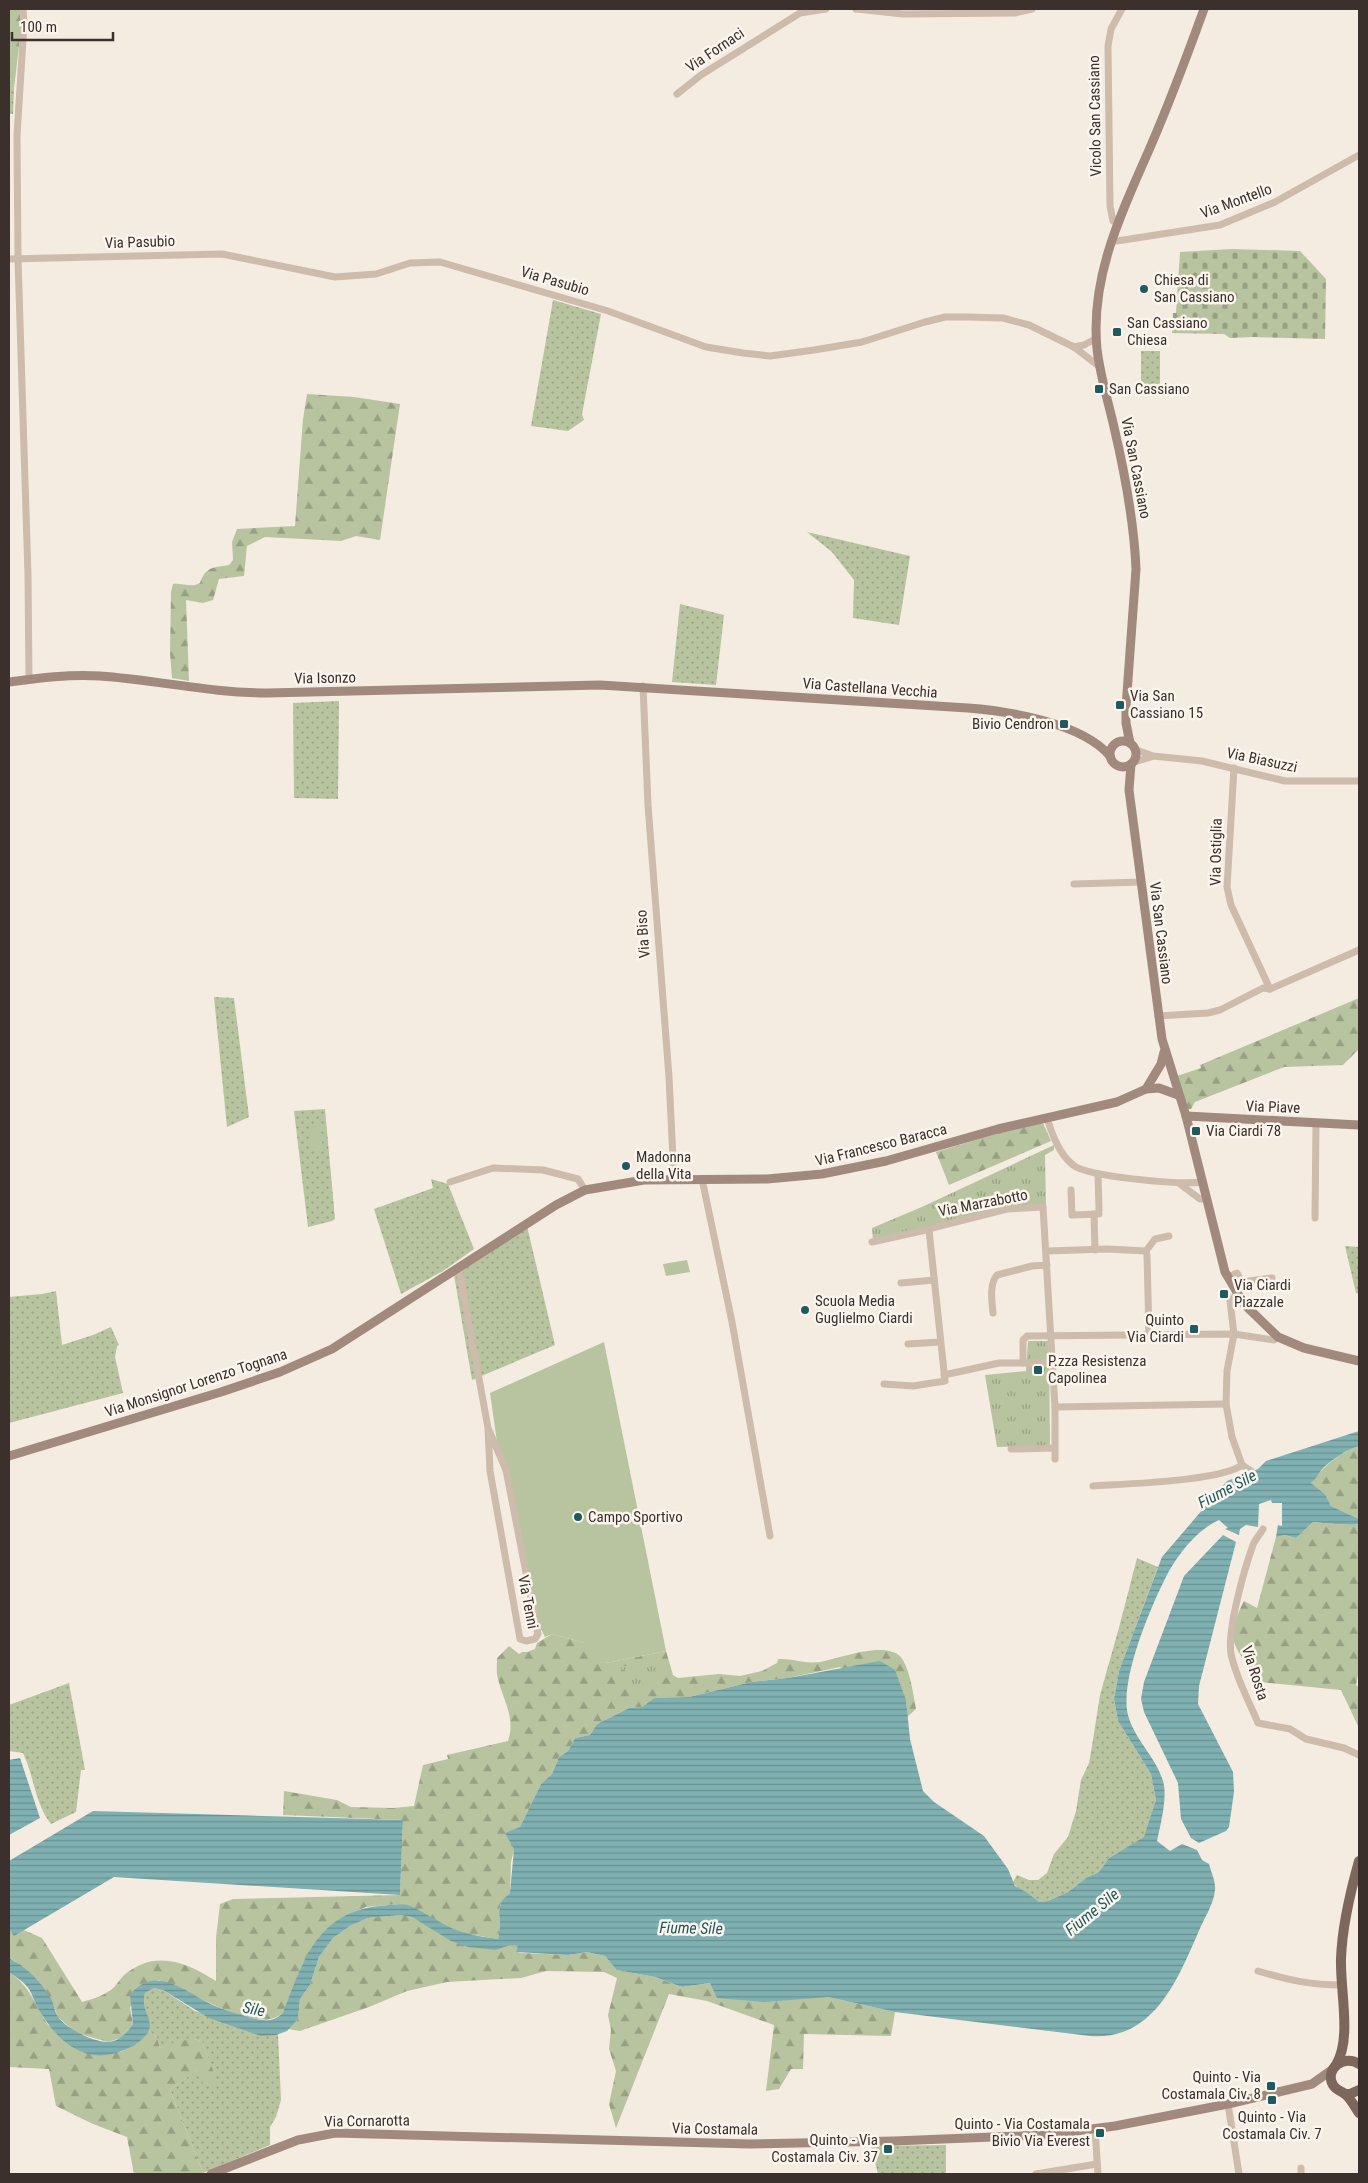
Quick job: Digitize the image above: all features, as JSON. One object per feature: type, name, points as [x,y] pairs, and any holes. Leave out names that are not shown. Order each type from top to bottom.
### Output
[{"type":"main road","name":"Via San Cassiano","points":[[1116,743],[1122,732],[1126,714],[1136,569],[1132,513],[1101,368],[1097,338],[1099,286],[1117,222],[1150,148],[1204,9]]},
{"type":"main road","name":"Via Isonzo","points":[[9,682],[29,679],[100,676],[249,693],[580,684],[643,686]]},
{"type":"main road","name":"Via Castellana Vecchia","points":[[643,686],[989,710],[1040,720],[1091,740],[1116,743]]},
{"type":"main road","name":"Via San Cassiano","points":[[1126,714],[1132,746]]},
{"type":"main road","name":"Via Castellana Vecchia","points":[[1091,740],[1110,756]]},
{"type":"main road","points":[[1122,741],[1132,746],[1136,755],[1132,763],[1125,767],[1118,766],[1113,762],[1110,756],[1111,749],[1116,743],[1122,741]]},
{"type":"main road","name":"Via San Cassiano","points":[[1132,763],[1129,790],[1164,1052],[1186,1116],[1214,1232],[1228,1277],[1237,1294],[1258,1319],[1278,1337],[1304,1348],[1359,1361]]},
{"type":"main road","name":"Via San Cassiano","points":[[1118,766],[1129,790]]},
{"type":"main road","points":[[1146,1089],[1164,1052]]},
{"type":"main road","points":[[1153,1078],[1173,1078]]},
{"type":"main road","points":[[1159,1088],[1173,1078]]},
{"type":"main road","name":"Via Francesco Baracca","points":[[434,1284],[556,1205],[585,1190],[644,1180],[767,1179],[831,1173],[886,1161],[998,1129],[1117,1102],[1146,1089],[1159,1088],[1178,1095]]},
{"type":"main road","name":"Via Piave","points":[[1186,1116],[1359,1125]]},
{"type":"main road","name":"Via Monsignor Lorenzo Tognana","points":[[9,1456],[280,1372],[332,1349],[434,1284]]},
{"type":"main road","points":[[1359,1861],[1347,1907],[1341,1957],[1345,2036],[1343,2051],[1334,2067],[1331,2079],[1359,2113]]},
{"type":"main road","points":[[1345,2036],[1359,2063]]},
{"type":"main road","points":[[1334,2067],[1349,2060],[1359,2063]]},
{"type":"main road","name":"Via Costamala","points":[[532,2138],[770,2143],[991,2138],[1095,2129],[1228,2104],[1312,2084],[1334,2067]]},
{"type":"main road","name":"Via Costamala","points":[[1312,2084],[1340,2091]]},
{"type":"main road","points":[[1340,2091],[1350,2094],[1359,2090]]},
{"type":"main road","name":"Via Cornarotta","points":[[211,2174],[289,2143],[329,2134],[532,2138]]},
{"type":"street","points":[[23,9],[24,23],[17,136],[18,259],[28,575],[29,679]]},
{"type":"street","name":"Via Fornaci","points":[[677,94],[701,75],[800,13],[826,9]]},
{"type":"street","points":[[856,9],[903,14],[1015,13],[1032,9]]},
{"type":"street","name":"Vicolo San Cassiano","points":[[1117,222],[1113,220],[1110,206],[1108,46],[1111,29],[1122,9]]},
{"type":"street","name":"Via Montello","points":[[1112,239],[1117,241],[1220,225],[1275,202],[1359,155]]},
{"type":"street","name":"Via Pasubio","points":[[9,259],[222,254],[335,277],[376,274],[410,263],[440,262],[608,311],[706,347],[742,354],[770,356],[862,342],[925,322],[945,318],[1003,318],[1029,325],[1074,347],[1101,368]]},
{"type":"street","points":[[1074,347],[1084,345],[1097,338]]},
{"type":"street","name":"Via Biso","points":[[643,686],[649,814],[669,1077],[674,1179]]},
{"type":"street","name":"Via Biasuzzi","points":[[1132,746],[1146,754],[1179,757],[1285,781],[1359,781]]},
{"type":"street","name":"Via Biasuzzi","points":[[1132,763],[1159,756]]},
{"type":"street","name":"Via Ostiglia","points":[[1234,768],[1227,887],[1232,905],[1270,989]]},
{"type":"street","points":[[1074,884],[1141,882]]},
{"type":"street","points":[[1158,1016],[1208,1014],[1264,988],[1270,989],[1359,950]]},
{"type":"street","points":[[1047,1118],[1058,1146],[1066,1158],[1077,1168],[1098,1174],[1180,1184],[1202,1182]]},
{"type":"street","points":[[1314,1218],[1316,1122]]},
{"type":"street","points":[[450,1182],[493,1168],[543,1170],[578,1179],[585,1190]]},
{"type":"street","points":[[1095,1250],[1098,1174]]},
{"type":"street","points":[[702,1179],[732,1322],[770,1536]]},
{"type":"street","points":[[1180,1184],[1200,1199],[1206,1199]]},
{"type":"street","points":[[1072,1190],[1072,1215],[1097,1213]]},
{"type":"street","name":"Via Marzabotto","points":[[872,1242],[929,1230],[1007,1209],[1043,1207],[1046,1251]]},
{"type":"street","name":"Via Marzabotto","points":[[929,1230],[944,1375]]},
{"type":"street","points":[[1149,1335],[1146,1251],[1155,1238],[1169,1236]]},
{"type":"street","points":[[1054,1459],[1056,1407],[1051,1336],[1049,1332],[1046,1251],[1146,1251]]},
{"type":"street","points":[[993,1313],[992,1285],[997,1275],[1032,1266],[1048,1265]]},
{"type":"street","name":"Via Tenni","points":[[459,1268],[488,1428],[490,1460],[520,1639],[526,1641],[535,1639],[538,1634],[506,1470],[488,1428]]},
{"type":"street","points":[[1228,1277],[1237,1273],[1242,1282],[1272,1278]]},
{"type":"street","points":[[901,1283],[934,1280]]},
{"type":"street","points":[[1237,1294],[1230,1301],[1234,1334],[1227,1371],[1226,1404],[1232,1437],[1242,1466],[1251,1471]]},
{"type":"street","points":[[1023,1364],[1024,1337],[1234,1334],[1274,1340],[1278,1337]]},
{"type":"street","points":[[908,1344],[940,1342]]},
{"type":"street","points":[[884,1384],[913,1386],[945,1380],[944,1375],[999,1363],[1053,1363]]},
{"type":"street","points":[[1056,1407],[1226,1404]]},
{"type":"street","points":[[1011,1449],[1054,1448]]},
{"type":"street","points":[[490,1460],[501,1458]]},
{"type":"street","points":[[1093,1486],[1193,1478],[1236,1470],[1242,1466]]},
{"type":"street","name":"Via Rosta","points":[[1263,1529],[1253,1544],[1236,1606],[1230,1641],[1231,1654],[1236,1669],[1258,1722],[1290,1729],[1306,1739],[1344,1748],[1359,1755]]},
{"type":"street","points":[[1258,1971],[1295,1982],[1314,1985],[1341,1985]]},
{"type":"street","points":[[1228,2104],[1239,2174]]},
{"type":"street","points":[[1095,2129],[1098,2174]]},
{"type":"street","points":[[1036,2174],[1097,2164]]},
{"type":"green space","points":[[9,9],[21,9],[14,89],[9,75]]},
{"type":"green space","points":[[9,75],[14,89],[13,114],[9,114]]},
{"type":"green space","points":[[1232,249],[1300,251],[1326,279],[1325,339],[1230,338],[1224,334],[1172,333],[1173,313],[1176,313],[1180,252]]},
{"type":"green space","points":[[553,300],[601,314],[582,414],[584,420],[568,431],[531,426]]},
{"type":"green space","points":[[1141,351],[1160,351],[1160,394],[1141,394]]},
{"type":"green space","points":[[307,394],[354,397],[400,404],[380,540],[356,536],[341,541],[265,537],[247,546],[244,576],[219,579],[213,600],[203,603],[186,600],[189,681],[172,678],[170,653],[171,592],[173,584],[191,585],[200,583],[205,573],[211,569],[229,565],[233,560],[232,542],[237,529],[295,526],[303,419]]},
{"type":"green space","points":[[807,532],[910,556],[899,625],[853,618],[854,580],[832,552]]},
{"type":"green space","points":[[680,604],[724,615],[716,685],[672,682]]},
{"type":"green space","points":[[339,701],[338,799],[294,798],[293,703]]},
{"type":"green space","points":[[214,997],[234,998],[249,1117],[227,1127]]},
{"type":"green space","points":[[1359,998],[1359,1049],[1343,1065],[1284,1067],[1195,1102],[1191,1109],[1188,1109],[1177,1076],[1201,1068],[1200,1065]]},
{"type":"green space","points":[[325,1109],[335,1219],[308,1227],[294,1111]]},
{"type":"green space","points":[[1043,1123],[1051,1141],[949,1185],[936,1152],[1009,1130]]},
{"type":"green space","points":[[320,1126],[323,1150],[311,1151],[309,1127]]},
{"type":"green space","points":[[1054,1145],[1054,1150],[1045,1155],[1046,1206],[1004,1207],[873,1241],[872,1228],[924,1206]]},
{"type":"green space","points":[[431,1179],[448,1184],[474,1249],[443,1271],[401,1294],[374,1209],[433,1188]]},
{"type":"green space","points":[[527,1226],[555,1345],[472,1380],[454,1275]]},
{"type":"green space","points":[[1345,1246],[1359,1247],[1359,1294],[1356,1293]]},
{"type":"green space","points":[[687,1260],[690,1272],[666,1276],[663,1264]]},
{"type":"green space","points":[[56,1291],[62,1345],[111,1327],[119,1345],[117,1346],[115,1357],[123,1393],[9,1423],[9,1297]]},
{"type":"green space","points":[[1028,1341],[1049,1341],[1050,1445],[997,1447],[985,1375],[1026,1371]]},
{"type":"green space","name":"Campo Sportivo","points":[[604,1342],[666,1651],[606,1663],[588,1655],[585,1643],[552,1634],[545,1637],[540,1627],[528,1569],[498,1449],[490,1393]]},
{"type":"green space","points":[[1359,1446],[1359,1519],[1331,1506],[1325,1494],[1311,1483],[1336,1458],[1350,1449]]},
{"type":"green space","points":[[1313,1522],[1344,1525],[1359,1524],[1359,1670],[1356,1685],[1359,1687],[1359,1728],[1341,1690],[1250,1681],[1246,1664],[1233,1638],[1234,1627],[1244,1601],[1257,1608],[1276,1537],[1285,1535],[1296,1538]]},
{"type":"green space","points":[[1137,1558],[1158,1567],[1119,1671],[1114,1699],[1118,1721],[1151,1774],[1156,1800],[1152,1819],[1145,1837],[1109,1858],[1099,1872],[1086,1878],[1068,1892],[1048,1901],[1039,1902],[1013,1882],[1017,1875],[1029,1880],[1038,1880],[1047,1873],[1054,1854],[1068,1837],[1076,1811],[1081,1780],[1089,1763],[1100,1695]]},
{"type":"green space","points":[[552,1634],[585,1643],[606,1663],[666,1651],[673,1675],[678,1678],[719,1674],[740,1676],[762,1671],[777,1663],[778,1659],[820,1662],[876,1650],[887,1651],[896,1654],[903,1660],[906,1666],[916,1709],[907,1717],[906,1700],[840,1667],[788,1678],[751,1682],[689,1697],[654,1698],[642,1707],[629,1708],[597,1724],[590,1735],[575,1738],[568,1751],[559,1757],[552,1774],[541,1784],[520,1827],[511,1862],[510,1893],[502,1900],[499,1911],[500,1926],[498,1939],[462,1933],[398,1904],[366,1907],[347,1915],[303,1963],[283,2013],[271,2019],[256,2019],[240,2015],[158,1980],[130,2007],[133,2024],[121,2038],[108,2042],[76,2033],[58,2017],[52,2002],[15,1961],[9,1958],[10,1924],[42,1938],[82,2002],[111,1990],[124,1975],[136,1967],[147,1962],[159,1960],[170,1961],[193,1968],[216,1981],[216,1938],[220,1904],[233,1899],[400,1895],[403,1820],[283,1815],[284,1791],[337,1800],[351,1807],[393,1808],[414,1806],[423,1765],[448,1759],[447,1755],[508,1741],[511,1725],[510,1717],[497,1676],[497,1658],[509,1646],[519,1654],[535,1649],[537,1643]]},
{"type":"green space","points":[[659,1658],[667,1678],[649,1681],[632,1688],[621,1667]]},
{"type":"green space","points":[[69,1683],[85,1770],[81,1770],[76,1812],[51,1824],[41,1808],[23,1753],[9,1751],[9,1705]]},
{"type":"green space","points":[[400,1915],[412,1917],[431,1928],[496,1950],[519,1945],[516,1951],[520,1953],[568,1955],[587,1952],[605,1956],[618,1970],[655,1977],[682,1987],[711,1983],[828,1997],[895,2012],[891,2036],[804,2034],[803,2069],[791,2069],[779,2089],[766,2091],[774,2025],[707,2001],[669,1994],[616,2128],[609,2104],[616,2071],[609,2049],[611,2030],[608,2015],[617,1978],[604,1972],[546,1971],[521,1978],[447,1982],[407,1991],[369,2007],[300,2031],[288,2029],[298,2019],[300,1999],[310,1985],[319,1957],[333,1938],[350,1926],[368,1918]]},
{"type":"green space","points":[[9,1972],[27,1989],[48,2025],[121,2052],[134,2045],[148,2030],[157,2038],[160,2048],[187,2039],[202,2042],[218,2083],[204,2086],[197,2070],[170,2090],[203,2173],[134,2174],[127,2137],[93,2124],[56,2106],[49,2069],[9,2067]]},
{"type":"green space","points":[[154,1988],[163,1990],[195,2011],[278,2034],[281,2100],[276,2117],[270,2127],[270,2145],[203,2173],[170,2090],[198,2069],[217,2082],[202,2042],[187,2039],[160,2048],[157,2038],[148,2030],[142,2003],[145,1993]]},
{"type":"green space","points":[[946,2145],[946,2174],[878,2174],[871,2146]]},
{"type":"water","name":"Fiume Sile","points":[[1359,1431],[1359,1446],[1345,1452],[1324,1467],[1311,1483],[1325,1494],[1331,1506],[1359,1519],[1359,1524],[1344,1525],[1313,1522],[1296,1538],[1285,1535],[1276,1537],[1278,1525],[1282,1526],[1282,1503],[1272,1503],[1271,1500],[1259,1504],[1258,1527],[1246,1525],[1240,1529],[1239,1535],[1225,1529],[1228,1528],[1219,1520],[1197,1535],[1178,1556],[1162,1585],[1146,1621],[1133,1662],[1126,1700],[1131,1724],[1160,1772],[1163,1781],[1165,1795],[1157,1841],[1170,1851],[1182,1844],[1197,1850],[1202,1860],[1209,1864],[1215,1890],[1210,1906],[1171,1988],[1160,2004],[1146,2018],[1130,2029],[1112,2035],[1090,2036],[895,2012],[828,1997],[765,2002],[717,1998],[710,1983],[682,1987],[655,1977],[617,1970],[605,1956],[587,1952],[568,1955],[516,1952],[518,1945],[496,1950],[468,1947],[451,1941],[412,1917],[400,1915],[368,1918],[350,1926],[333,1938],[319,1957],[310,1985],[300,1999],[298,2019],[287,2031],[276,2035],[261,2036],[209,2018],[163,1990],[154,1988],[145,1993],[144,2004],[150,2026],[144,2038],[123,2051],[106,2055],[94,2055],[72,2047],[62,2039],[46,2021],[29,1989],[9,1972],[9,1958],[22,1966],[39,1981],[52,2000],[56,2014],[63,2022],[89,2038],[109,2042],[120,2038],[133,2024],[130,1995],[140,1986],[150,1981],[172,1984],[204,2001],[240,2015],[262,2020],[271,2020],[279,2016],[283,2013],[298,1976],[315,1943],[326,1929],[340,1919],[358,1911],[396,1904],[409,1905],[454,1929],[498,1939],[500,1926],[499,1911],[502,1900],[510,1893],[514,1849],[505,1833],[520,1827],[541,1784],[552,1774],[559,1757],[568,1751],[575,1738],[590,1735],[597,1724],[629,1708],[642,1707],[654,1698],[689,1697],[751,1682],[788,1678],[880,1661],[895,1670],[906,1700],[910,1739],[923,1791],[934,1802],[984,1836],[1008,1869],[1015,1886],[1039,1902],[1048,1901],[1068,1892],[1086,1878],[1099,1872],[1109,1858],[1144,1837],[1156,1800],[1151,1774],[1118,1721],[1114,1699],[1119,1671],[1162,1557],[1227,1481],[1258,1469],[1266,1461]]},
{"type":"water","points":[[1223,1535],[1236,1542],[1199,1686],[1198,1704],[1233,1772],[1234,1792],[1229,1827],[1226,1831],[1199,1843],[1191,1838],[1181,1819],[1178,1783],[1144,1712],[1141,1699],[1144,1682],[1184,1576]]},
{"type":"water","points":[[20,1758],[40,1818],[9,1835],[9,1760]]},
{"type":"water","points":[[93,1811],[403,1820],[400,1895],[114,1877],[14,1936],[9,1928],[9,1861]]},
{"type":"place","name":"Chiesa di San Cassiano","points":[[1144,289]]},
{"type":"place","name":"San Cassiano Chiesa","points":[[1117,332]]},
{"type":"place","name":"San Cassiano","points":[[1099,389]]},
{"type":"place","name":"Via San Cassiano 15","points":[[1120,705]]},
{"type":"place","name":"Bivio Cendron","points":[[1064,724]]},
{"type":"place","name":"Via Ciardi 78","points":[[1196,1131]]},
{"type":"place","name":"Madonna della Vita","points":[[626,1166]]},
{"type":"place","name":"Via Ciardi Piazzale","points":[[1224,1294]]},
{"type":"place","name":"Scuola Media Guglielmo Ciardi","points":[[805,1310]]},
{"type":"place","name":"Quinto Via Ciardi","points":[[1194,1329]]},
{"type":"place","name":"P.zza Resistenza Capolinea","points":[[1038,1370]]},
{"type":"place","name":"Campo Sportivo","points":[[578,1517]]},
{"type":"place","name":"Quinto - Via Costamala Civ. 8","points":[[1271,2086]]},
{"type":"place","name":"Quinto - Via Costamala Civ. 7","points":[[1272,2100]]},
{"type":"place","name":"Quinto - Via Costamala Bivio Via Everest","points":[[1100,2133]]},
{"type":"place","name":"Quinto - Via Costamala Civ. 37","points":[[888,2149]]},
{"type":"water label","name":"Sile","points":[[254,2009]]}]
